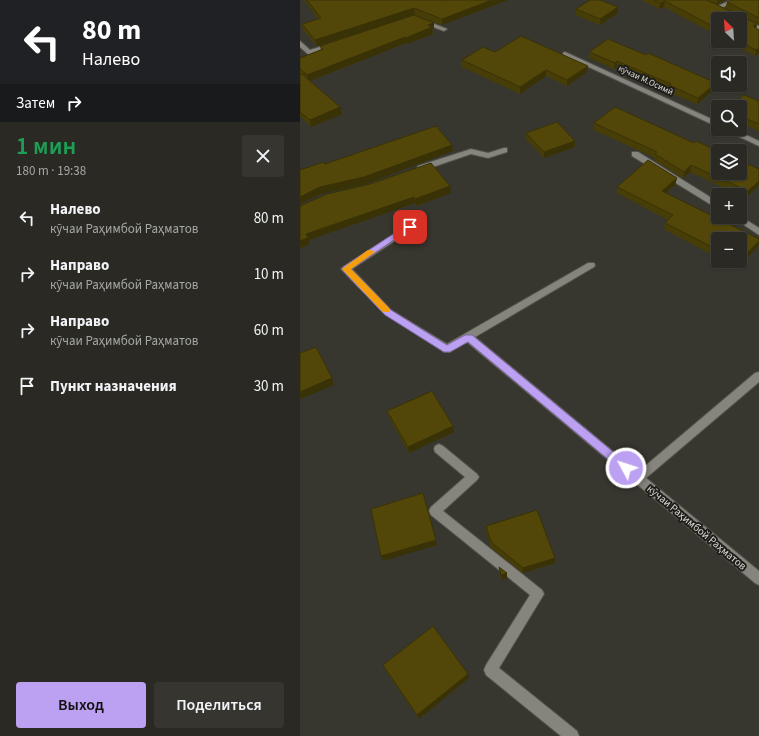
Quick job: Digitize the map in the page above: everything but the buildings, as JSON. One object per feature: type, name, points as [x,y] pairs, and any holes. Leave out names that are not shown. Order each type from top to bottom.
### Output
[{"type":"street","points":[[725,12],[714,7],[736,0]]},
{"type":"street","points":[[415,18],[444,29]]},
{"type":"street","points":[[747,22],[759,28]]},
{"type":"street","points":[[300,43],[309,53]]},
{"type":"street","points":[[300,56],[338,43]]},
{"type":"street","name":"кӯчаи М.Осимӣ","points":[[565,54],[711,122]]},
{"type":"street","points":[[742,136],[759,144]]},
{"type":"street","points":[[412,171],[470,151],[488,156],[504,150]]},
{"type":"street","points":[[635,154],[711,202]]},
{"type":"street","points":[[422,219],[346,269],[388,312],[447,350],[591,264]]},
{"type":"street","points":[[747,224],[759,232]]},
{"type":"street","name":"кӯчаи Раҳимбой Раҳматов","points":[[468,337],[759,579]]},
{"type":"street","points":[[638,478],[759,376]]},
{"type":"street","points":[[438,449],[473,477],[435,511],[538,594],[491,670],[572,736]]},
{"type":"slow traffic","points":[[371,252],[346,269],[386,310]]},
{"type":"route","points":[[410,227],[346,269],[388,312],[447,350],[468,337],[626,468]]}]
